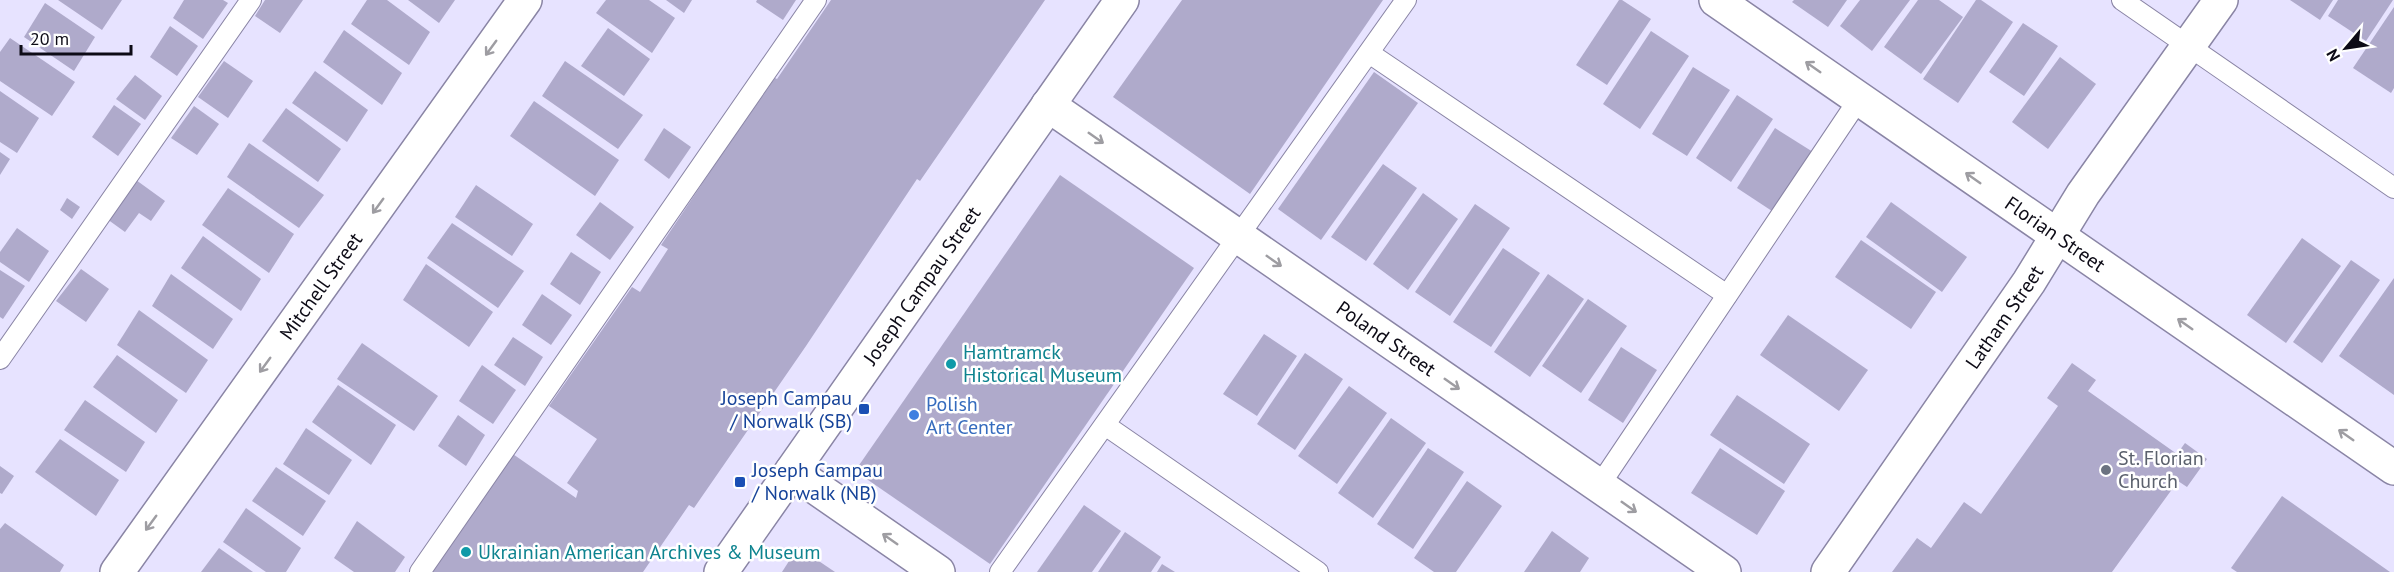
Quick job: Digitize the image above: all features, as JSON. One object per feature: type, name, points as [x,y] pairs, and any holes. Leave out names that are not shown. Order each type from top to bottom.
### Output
[{"type":"street","name":"Mitchell Street","points":[[117,572],[525,0]]},
{"type":"street","name":"Joseph Campau Street","points":[[721,572],[1122,0]]},
{"type":"street","name":"Florian Street","points":[[1716,0],[2394,468]]},
{"type":"street","name":"Latham Street","points":[[1828,572],[2029,282],[2083,194],[2221,0]]},
{"type":"street","name":"Poland Street","points":[[1048,105],[1724,572]]},
{"type":"street","points":[[792,471],[938,572]]},
{"type":"lane","points":[[0,359],[251,0]]},
{"type":"lane","points":[[420,572],[816,0]]},
{"type":"lane","points":[[1000,572],[1406,0]]},
{"type":"lane","points":[[2122,0],[2394,188]]},
{"type":"lane","points":[[1369,53],[1727,295]]},
{"type":"lane","points":[[1599,486],[1859,99]]},
{"type":"lane","points":[[1105,424],[1318,572]]},
{"type":"building","points":[[58,0],[122,0],[102,30]]},
{"type":"building","points":[[184,0],[223,0],[228,3],[203,39],[173,18]]},
{"type":"building","points":[[265,0],[303,0],[280,33],[255,16]]},
{"type":"building","points":[[367,0],[387,0],[430,32],[409,65],[351,24]]},
{"type":"building","points":[[408,0],[455,0],[439,23]]},
{"type":"building","points":[[606,0],[649,0],[675,18],[652,53],[596,13]]},
{"type":"building","points":[[666,0],[692,0],[684,13]]},
{"type":"building","points":[[757,0],[796,0],[783,20],[756,2]]},
{"type":"building","points":[[831,0],[1045,0],[920,181],[917,179],[806,346],[694,508],[689,505],[643,572],[431,572],[510,452],[576,498],[578,491],[567,483],[597,439],[549,406],[632,287],[640,292],[668,249],[661,245]]},
{"type":"building","points":[[1182,0],[1383,0],[1250,194],[1113,97]]},
{"type":"building","points":[[1619,0],[1651,19],[1607,85],[1576,65]]},
{"type":"building","points":[[1794,0],[1847,0],[1828,27],[1792,2]]},
{"type":"building","points":[[1860,0],[1910,0],[1872,51],[1840,26]]},
{"type":"building","points":[[1918,0],[1939,0],[1963,17],[1921,74],[1884,47]]},
{"type":"building","points":[[1976,0],[1981,0],[2013,22],[1958,103],[1923,79]]},
{"type":"building","points":[[2290,0],[2333,0],[2320,20]]},
{"type":"building","points":[[2338,0],[2393,0],[2366,41],[2328,16]]},
{"type":"building","points":[[45,3],[95,37],[74,71],[24,37]]},
{"type":"building","points":[[2394,7],[2394,88],[2391,93],[2353,68]]},
{"type":"building","points":[[2023,23],[2058,46],[2024,96],[1989,72]]},
{"type":"building","points":[[170,26],[198,46],[177,76],[150,57]]},
{"type":"building","points":[[608,28],[650,59],[624,96],[581,66]]},
{"type":"building","points":[[344,30],[402,73],[382,105],[323,62]]},
{"type":"building","points":[[1651,31],[1689,56],[1640,129],[1603,104]]},
{"type":"building","points":[[10,38],[75,82],[52,116],[0,81],[0,52]]},
{"type":"building","points":[[2060,57],[2096,84],[2048,149],[2012,122]]},
{"type":"building","points":[[224,61],[253,81],[228,118],[198,97]]},
{"type":"building","points":[[565,61],[643,115],[618,149],[542,96]]},
{"type":"building","points":[[1693,67],[1730,90],[1687,156],[1652,134]]},
{"type":"building","points":[[315,71],[368,110],[347,142],[292,103]]},
{"type":"building","points":[[1374,72],[1418,103],[1321,240],[1278,209]]},
{"type":"building","points":[[135,75],[162,96],[145,120],[116,99]]},
{"type":"building","points":[[0,91],[39,118],[17,153],[0,142]]},
{"type":"building","points":[[1737,95],[1773,119],[1731,182],[1696,158]]},
{"type":"building","points":[[534,101],[619,160],[595,196],[510,136]]},
{"type":"building","points":[[114,105],[141,124],[118,156],[92,137]]},
{"type":"building","points":[[194,106],[219,124],[197,155],[171,138]]},
{"type":"building","points":[[286,108],[341,149],[318,182],[262,141]]},
{"type":"building","points":[[664,128],[691,147],[669,179],[644,160]]},
{"type":"building","points":[[1775,128],[1813,152],[1775,213],[1737,188]]},
{"type":"building","points":[[249,143],[324,195],[299,228],[227,177]]},
{"type":"building","points":[[0,152],[10,159],[0,175]]},
{"type":"building","points":[[1383,164],[1417,188],[1366,261],[1331,237]]},
{"type":"building","points":[[1060,175],[1194,268],[990,564],[855,471]]},
{"type":"building","points":[[136,180],[165,201],[151,221],[139,213],[125,232],[107,219]]},
{"type":"building","points":[[476,185],[533,224],[512,256],[455,217]]},
{"type":"building","points":[[228,188],[294,234],[269,273],[202,225]]},
{"type":"building","points":[[1423,193],[1458,219],[1408,290],[1373,264]]},
{"type":"building","points":[[67,198],[80,207],[72,219],[60,210]]},
{"type":"building","points":[[600,202],[634,227],[610,260],[576,235]]},
{"type":"building","points":[[1891,202],[1967,257],[1942,292],[1866,237]]},
{"type":"building","points":[[1475,204],[1510,228],[1450,316],[1415,292]]},
{"type":"building","points":[[452,223],[524,271],[498,308],[427,258]]},
{"type":"building","points":[[17,228],[49,251],[29,282],[0,262],[0,252]]},
{"type":"building","points":[[203,236],[261,279],[241,311],[181,268]]},
{"type":"building","points":[[2302,238],[2341,266],[2286,343],[2247,315]]},
{"type":"building","points":[[1861,240],[1936,292],[1911,329],[1835,277]]},
{"type":"building","points":[[1503,248],[1540,273],[1491,347],[1453,322]]},
{"type":"building","points":[[571,252],[601,272],[580,305],[550,284]]},
{"type":"building","points":[[2351,260],[2380,280],[2322,363],[2293,342]]},
{"type":"building","points":[[426,264],[493,312],[469,347],[403,300]]},
{"type":"building","points":[[81,269],[109,289],[86,322],[56,301]]},
{"type":"building","points":[[0,270],[25,286],[3,319],[0,317]]},
{"type":"building","points":[[171,274],[233,319],[213,349],[152,306]]},
{"type":"building","points":[[1548,274],[1584,299],[1530,377],[1494,352]]},
{"type":"building","points":[[2394,278],[2394,395],[2339,356]]},
{"type":"building","points":[[542,294],[572,315],[551,345],[522,325]]},
{"type":"building","points":[[1588,299],[1627,326],[1581,393],[1542,366]]},
{"type":"building","points":[[139,310],[208,360],[186,393],[117,345]]},
{"type":"building","points":[[1788,315],[1868,370],[1839,411],[1760,355]]},
{"type":"building","points":[[1264,334],[1297,356],[1257,416],[1223,394]]},
{"type":"building","points":[[513,337],[543,357],[525,386],[494,365]]},
{"type":"building","points":[[362,343],[438,396],[414,431],[337,379]]},
{"type":"building","points":[[1621,347],[1657,370],[1623,423],[1588,400]]},
{"type":"building","points":[[1305,353],[1343,379],[1295,450],[1257,424]]},
{"type":"building","points":[[117,355],[178,400],[156,433],[93,387]]},
{"type":"building","name":"St. Florian Church","points":[[2072,363],[2096,380],[2088,391],[2177,454],[2185,443],[2207,459],[2187,487],[2178,481],[2112,572],[1892,572],[1917,538],[1931,548],[1964,502],[1981,514],[2058,406],[2047,398]]},
{"type":"building","points":[[482,365],[516,390],[493,424],[459,401]]},
{"type":"building","points":[[338,385],[396,425],[371,465],[312,422]]},
{"type":"building","points":[[1349,386],[1387,413],[1337,484],[1298,456]]},
{"type":"building","points":[[1737,395],[1810,444],[1784,484],[1710,435]]},
{"type":"building","points":[[85,400],[145,442],[126,472],[64,430]]},
{"type":"building","points":[[458,415],[485,435],[466,466],[438,446]]},
{"type":"building","points":[[1391,418],[1426,443],[1373,518],[1338,493]]},
{"type":"building","points":[[306,428],[352,460],[329,495],[283,464]]},
{"type":"building","points":[[60,439],[119,480],[96,516],[35,472]]},
{"type":"building","points":[[1428,448],[1464,472],[1413,549],[1377,524]]},
{"type":"building","points":[[1720,448],[1785,491],[1757,535],[1691,493]]},
{"type":"building","points":[[0,466],[14,476],[2,494],[0,493]]},
{"type":"building","points":[[276,467],[326,501],[303,536],[252,501]]},
{"type":"building","points":[[1467,481],[1502,506],[1456,572],[1434,572],[1414,558]]},
{"type":"building","points":[[2282,496],[2390,572],[2237,572],[2231,568]]},
{"type":"building","points":[[1084,505],[1121,531],[1092,572],[1037,572]]},
{"type":"building","points":[[246,508],[301,548],[286,572],[266,572],[223,542]]},
{"type":"building","points":[[357,521],[405,557],[395,572],[354,572],[334,558]]},
{"type":"building","points":[[5,523],[64,565],[60,572],[0,572],[0,529]]},
{"type":"building","points":[[1552,531],[1589,558],[1580,572],[1524,572]]},
{"type":"building","points":[[1125,532],[1161,557],[1151,572],[1098,572]]},
{"type":"building","points":[[798,547],[835,572],[782,572]]},
{"type":"building","points":[[219,548],[253,572],[201,572]]},
{"type":"building","points":[[1162,564],[1175,572],[1157,572]]},
{"type":"place","name":"Hamtramck Historical Museum","points":[[951,364]]},
{"type":"place","name":"Joseph Campau / Norwalk (SB)","points":[[864,409]]},
{"type":"place","name":"Polish Art Center","points":[[914,415]]},
{"type":"place","name":"St. Florian Church","points":[[2106,470]]},
{"type":"place","name":"Joseph Campau / Norwalk (NB)","points":[[740,482]]},
{"type":"place","name":"Ukrainian American Archives & Museum","points":[[466,552]]}]
